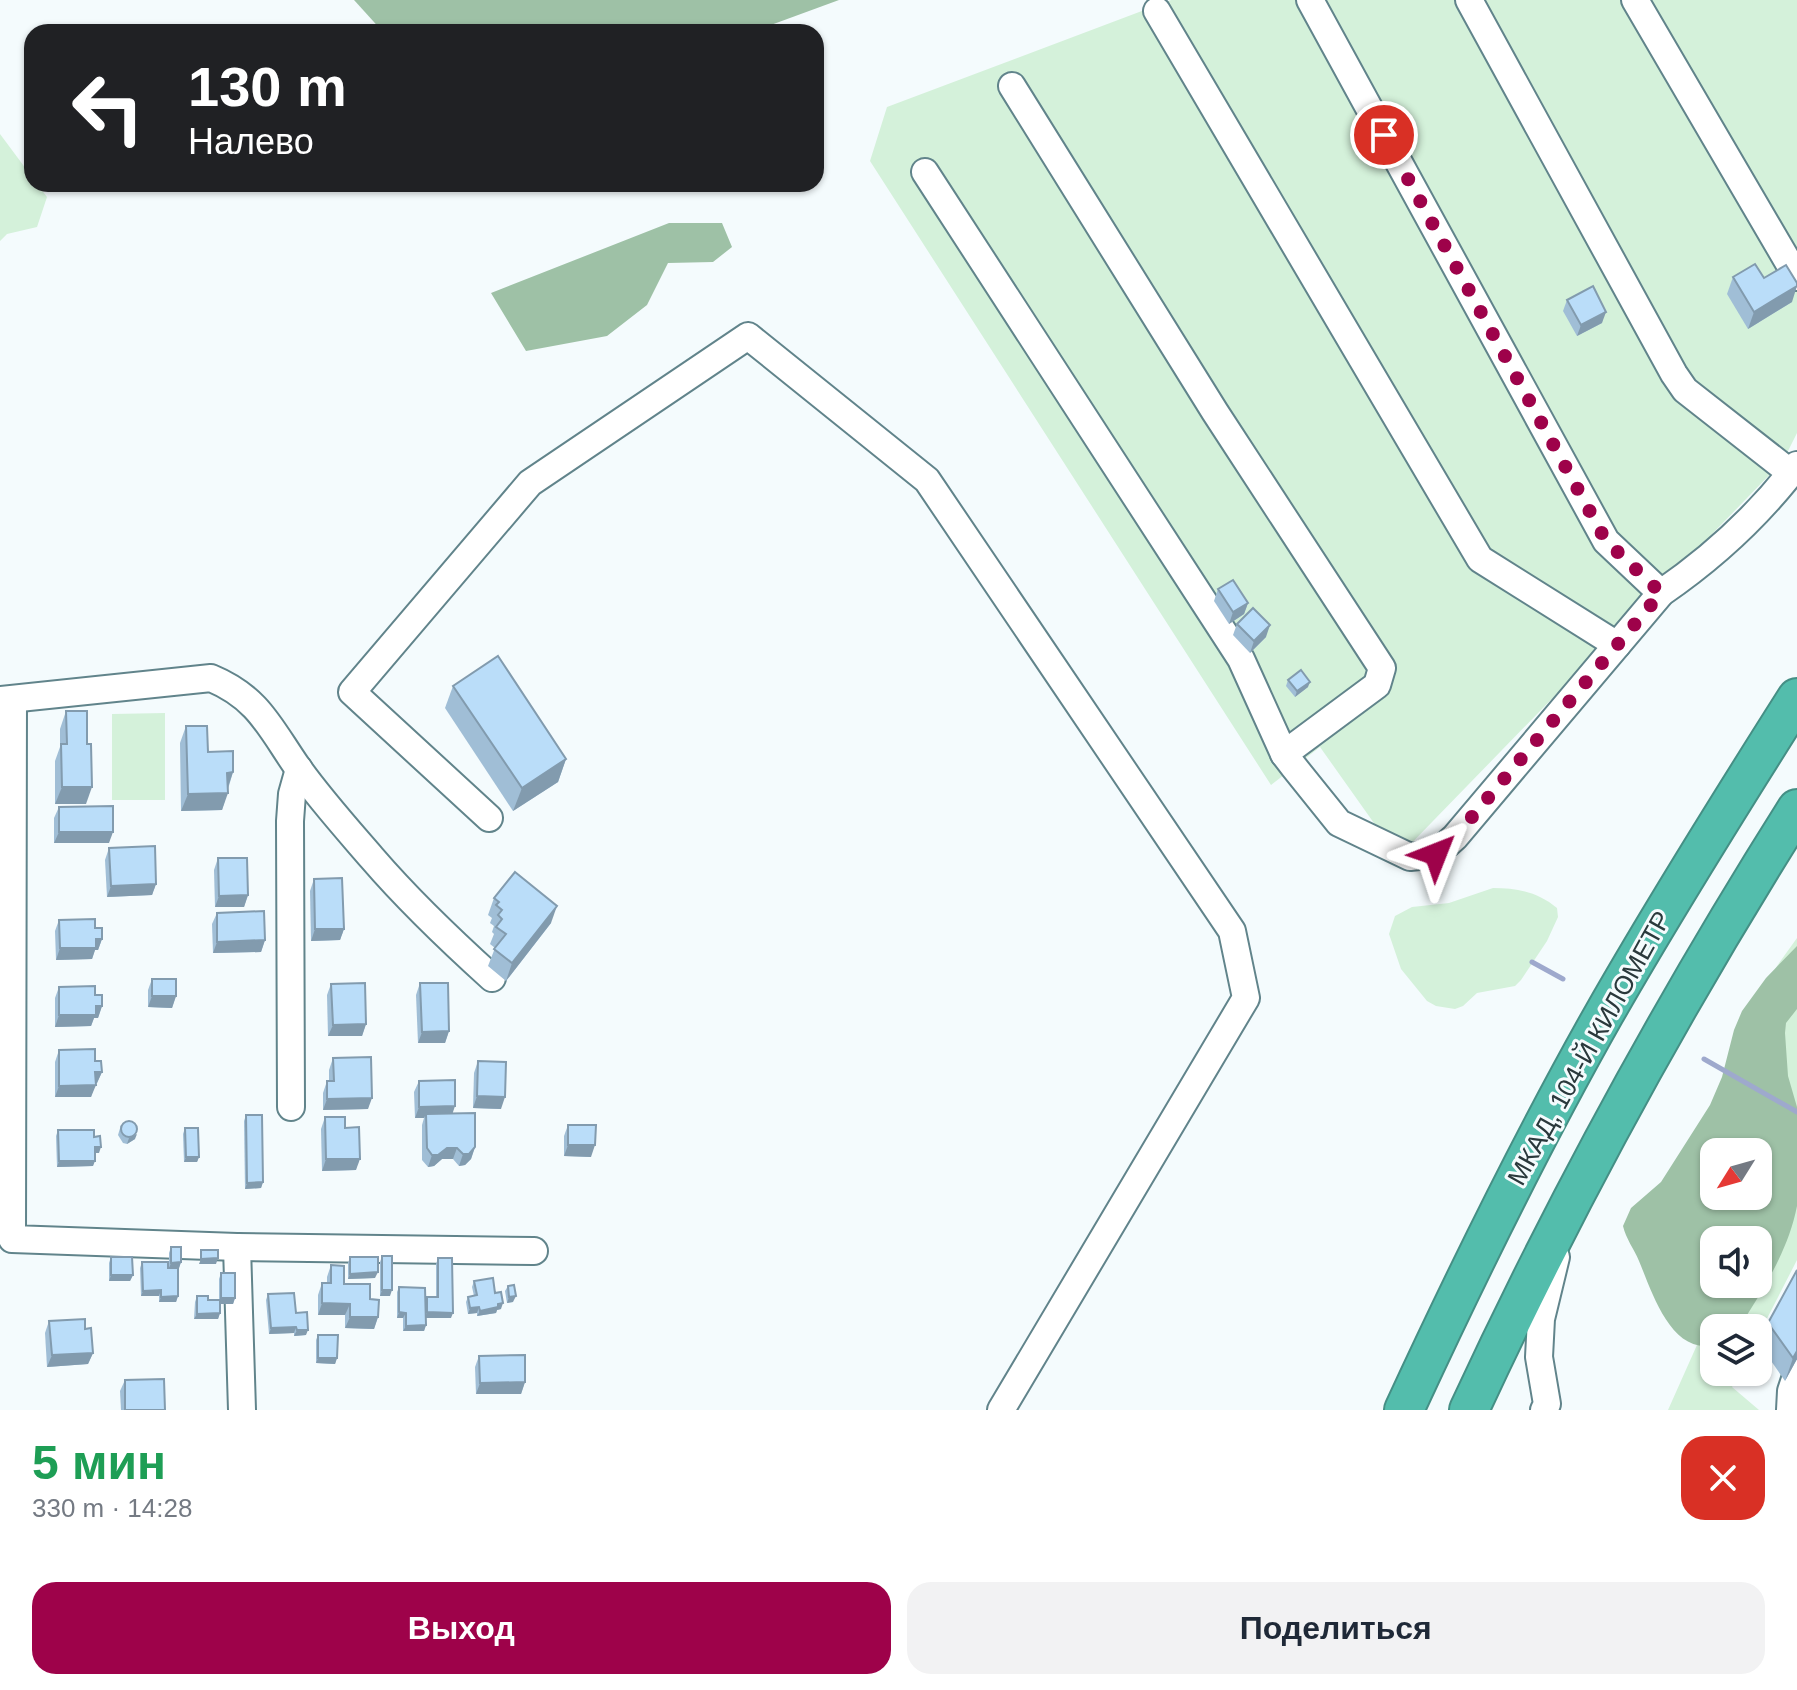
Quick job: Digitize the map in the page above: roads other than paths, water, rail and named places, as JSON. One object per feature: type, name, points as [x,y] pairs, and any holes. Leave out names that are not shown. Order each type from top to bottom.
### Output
[{"type":"highway","name":"МКАД, 104-Й КИЛОМЕТР","points":[[1404,1407],[1515,1180],[1604,1014],[1797,698]]},
{"type":"highway","points":[[1469,1410],[1568,1207],[1656,1044],[1797,809]]},
{"type":"street","points":[[1310,0],[1606,541],[1661,593]]},
{"type":"street","points":[[925,172],[1241,659],[1284,754],[1339,823],[1410,857],[1436,854],[1455,837],[1661,593],[1690,573],[1737,532],[1794,469],[1685,390],[1469,0]]},
{"type":"street","points":[[1635,0],[1797,277]]},
{"type":"street","points":[[1157,11],[1480,559],[1617,645]]},
{"type":"street","points":[[1012,86],[1215,412],[1382,668],[1377,685],[1284,754]]},
{"type":"street","points":[[489,818],[352,692],[530,483],[748,336],[927,480],[1232,931],[1246,998],[1001,1410]]},
{"type":"street","points":[[492,978],[431,922],[373,859],[299,769],[276,733],[249,700],[231,686],[211,678],[6,700],[12,1239],[237,1247],[534,1251]]},
{"type":"street","points":[[291,1107],[290,821],[292,794],[299,769]]},
{"type":"street","points":[[1544,1410],[1547,1404],[1539,1357],[1541,1319],[1568,1207]]},
{"type":"street","points":[[237,1247],[242,1410]]},
{"type":"street","points":[[1790,1410],[1791,1391],[1797,1373]]},
{"type":"waterway","points":[[1532,962],[1563,979]]},
{"type":"waterway","points":[[1704,1059],[1797,1112]]}]
